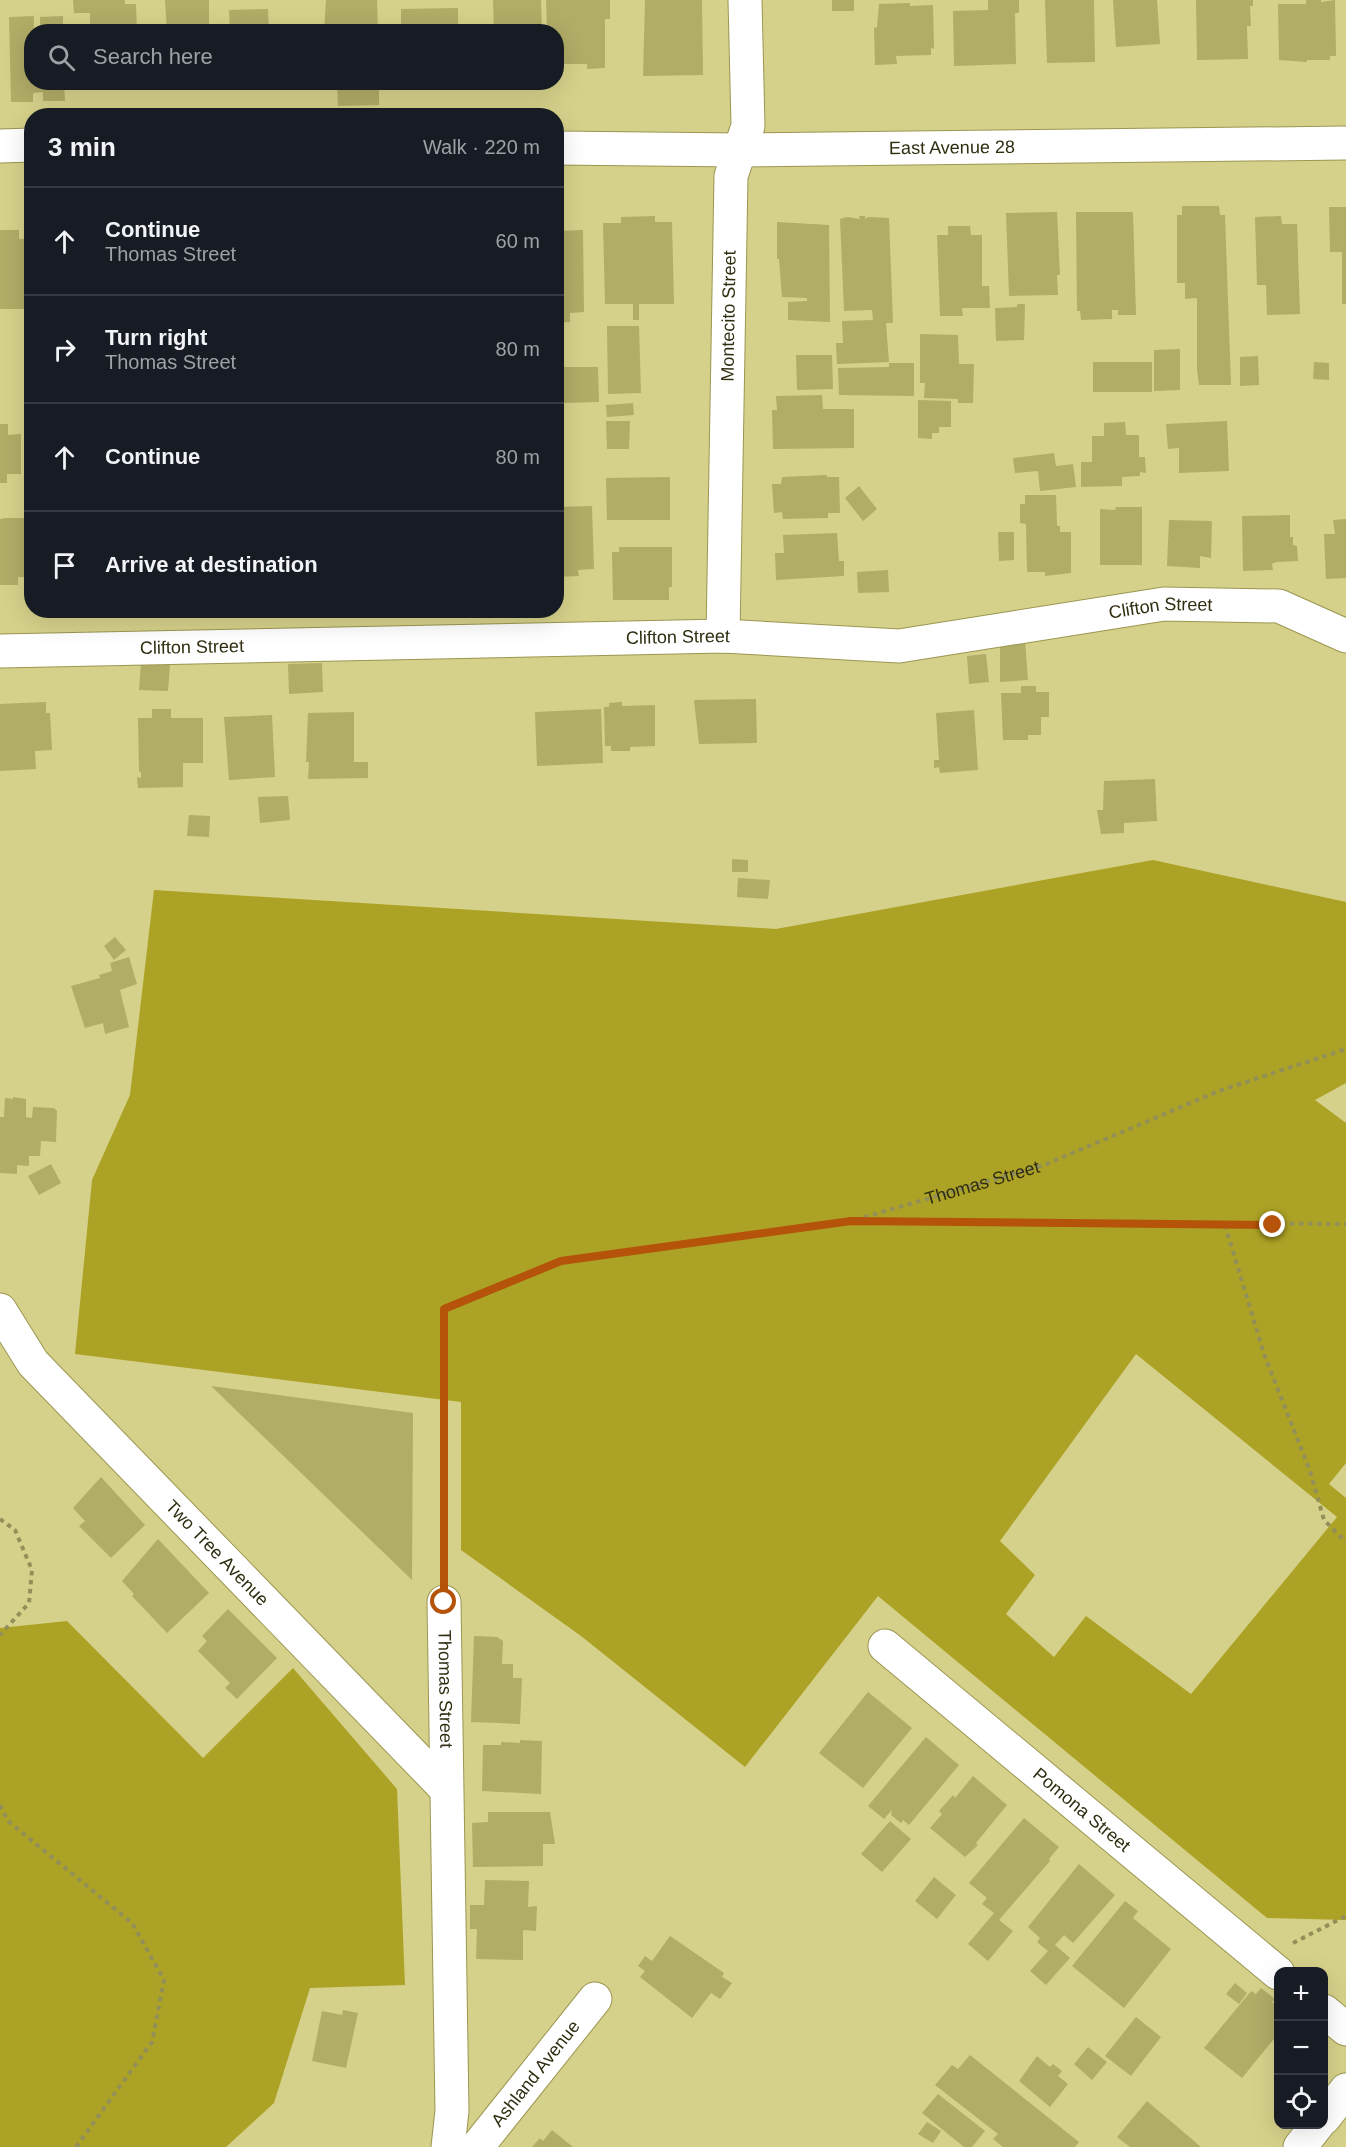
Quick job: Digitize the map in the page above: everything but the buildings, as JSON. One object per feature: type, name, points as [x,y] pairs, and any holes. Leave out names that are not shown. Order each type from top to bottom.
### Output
[{"type":"street","name":"Montecito Street","points":[[723,636],[731,176],[748,126],[745,0]]},
{"type":"street","name":"East Avenue 28","points":[[564,148],[739,150],[1346,143]]},
{"type":"street","points":[[0,146],[24,145]]},
{"type":"street","name":"Clifton Street","points":[[0,651],[723,636],[899,646],[1164,604],[1279,606],[1346,636]]},
{"type":"street","name":"Two Tree Avenue","points":[[0,1310],[33,1364],[446,1788]]},
{"type":"street","name":"Thomas Street","points":[[444,1602],[452,2111],[447,2147]]},
{"type":"street","name":"Pomona Street","points":[[885,1646],[1269,1966]]},
{"type":"street","name":"Ashland Avenue","points":[[477,2147],[595,1999]]},
{"type":"street","points":[[1328,2015],[1346,2030]]},
{"type":"street","points":[[1328,2112],[1346,2090]]},
{"type":"street","points":[[1300,2147],[1314,2129]]},
{"type":"path","name":"Thomas Street","points":[[444,1602],[444,1309],[561,1261],[851,1221],[1044,1165],[1220,1091],[1346,1049]]},
{"type":"path","points":[[851,1221],[1346,1224]]},
{"type":"path","points":[[1225,1224],[1264,1354],[1310,1471],[1324,1520],[1346,1542]]},
{"type":"path","points":[[0,1519],[15,1530],[32,1570],[29,1604],[0,1635]]},
{"type":"path","points":[[0,1805],[8,1821],[132,1923],[164,1980],[152,2042],[76,2147]]},
{"type":"path","points":[[1269,1966],[1346,1916]]},
{"type":"shaded area","points":[[1153,860],[1346,902],[1346,1083],[1315,1100],[1346,1123],[1346,1463],[1329,1484],[1346,1498],[1346,1920],[1267,1918],[878,1596],[745,1767],[581,1636],[461,1550],[461,1402],[75,1354],[92,1180],[130,1095],[154,890],[776,929]],"holes":[[[1136,1354],[1337,1517],[1191,1694],[1086,1616],[1054,1657],[1006,1614],[1035,1575],[1000,1541]]]},
{"type":"shaded area","points":[[67,1621],[203,1758],[293,1668],[397,1789],[405,1985],[310,1988],[274,2103],[226,2147],[0,2147],[0,1628]]},
{"type":"route","points":[[444,1602],[444,1309],[561,1261],[851,1221],[1273,1225]]}]
